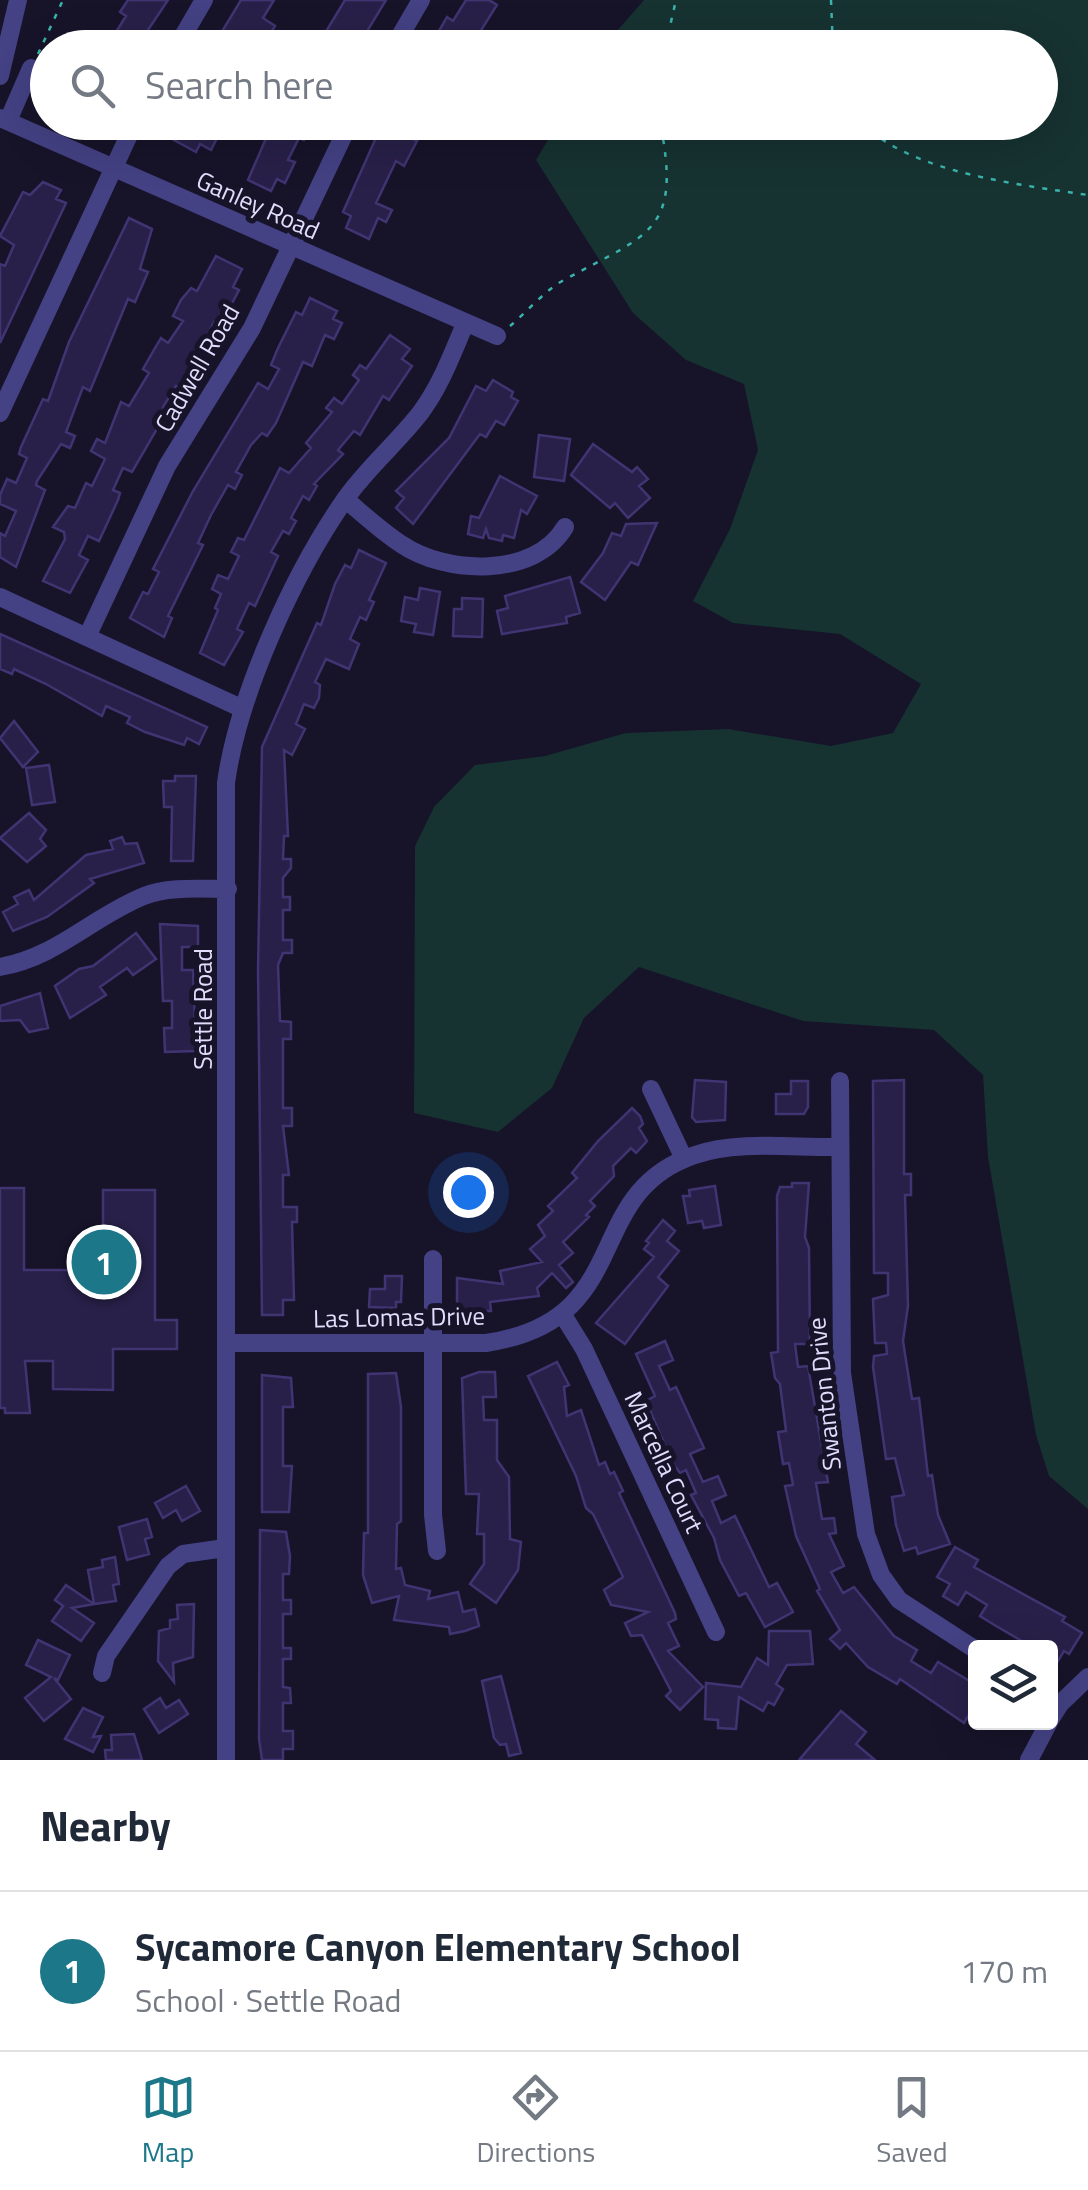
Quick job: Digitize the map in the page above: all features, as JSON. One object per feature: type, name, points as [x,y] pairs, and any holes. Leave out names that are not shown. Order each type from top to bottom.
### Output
[{"type":"street","points":[[0,76],[18,0]]},
{"type":"street","points":[[186,30],[204,0]]},
{"type":"street","points":[[404,30],[421,0]]},
{"type":"street","points":[[4,120],[30,70]]},
{"type":"street","name":"Ganley Road","points":[[4,120],[30,132]]},
{"type":"street","name":"Ganley Road","points":[[49,140],[497,336]]},
{"type":"street","points":[[0,413],[125,140]]},
{"type":"street","name":"Cadwell Road","points":[[87,637],[168,466],[223,382],[341,140]]},
{"type":"street","name":"Settle Road","points":[[226,1760],[226,784],[241,708],[303,573],[345,499],[421,412],[440,384],[466,324]]},
{"type":"street","points":[[345,499],[403,546],[445,562],[475,567],[510,563],[554,546],[565,527]]},
{"type":"street","points":[[0,597],[241,708]]},
{"type":"street","points":[[0,966],[31,961],[56,950],[148,894],[228,889]]},
{"type":"street","name":"Swanton Drive","points":[[840,1081],[842,1373],[869,1546],[881,1575],[902,1604],[968,1645]]},
{"type":"street","points":[[651,1088],[684,1159]]},
{"type":"street","name":"Las Lomas Drive","points":[[229,1343],[436,1343],[520,1338],[563,1314],[590,1286],[623,1208],[656,1175],[684,1159],[719,1149],[840,1147]]},
{"type":"street","points":[[434,1258],[432,1516],[438,1551]]},
{"type":"street","name":"Marcella Court","points":[[563,1314],[584,1349],[716,1632]]},
{"type":"street","points":[[102,1674],[106,1656],[168,1566],[182,1554],[225,1548]]},
{"type":"street","points":[[1058,1705],[1088,1677]]},
{"type":"street","points":[[1028,1760],[1043,1730]]},
{"type":"path","points":[[49,30],[64,0]]},
{"type":"path","points":[[669,30],[676,0]]},
{"type":"path","points":[[831,0],[832,30]]},
{"type":"path","points":[[497,336],[561,282],[628,249],[650,229],[666,206],[670,170],[664,140]]},
{"type":"path","points":[[884,140],[954,172],[1088,195]]},
{"type":"green space","points":[[644,0],[1088,0],[1088,1509],[1049,1476],[1036,1435],[988,1157],[983,1075],[934,1030],[803,1021],[639,967],[584,1018],[552,1088],[498,1132],[414,1113],[415,846],[434,807],[475,765],[545,756],[626,733],[728,729],[831,746],[893,733],[921,684],[840,634],[733,623],[693,601],[730,529],[758,450],[744,384],[686,360],[633,313],[536,160],[548,140],[1058,140],[1058,30],[618,30]]},
{"type":"building","points":[[128,0],[168,0],[148,30],[117,30],[126,16],[120,12]]},
{"type":"building","points":[[241,0],[274,0],[263,18],[275,26],[273,30],[223,30]]},
{"type":"building","points":[[345,0],[386,0],[368,30],[327,30]]},
{"type":"building","points":[[466,0],[489,0],[497,5],[481,30],[439,30],[447,17],[453,21]]},
{"type":"building","points":[[174,140],[216,140],[211,150],[200,144],[196,152]]},
{"type":"building","points":[[265,140],[298,140],[288,160],[295,162],[285,183],[277,179],[271,191],[248,180]]},
{"type":"building","points":[[375,140],[417,141],[404,166],[396,161],[376,203],[392,210],[386,222],[378,218],[369,239],[346,228],[351,216],[343,212]]},
{"type":"building","points":[[43,182],[61,190],[56,199],[66,203],[0,343],[0,264],[5,266],[14,245],[0,236],[23,192],[30,195]]},
{"type":"building","points":[[129,218],[152,229],[140,269],[148,272],[135,302],[128,299],[90,391],[83,387],[66,432],[75,436],[70,448],[61,444],[37,481],[36,485],[45,490],[16,567],[0,557],[0,533],[5,536],[16,511],[0,504],[0,495],[7,479],[16,483],[27,458],[19,454],[21,447],[43,399],[48,401],[69,342]]},
{"type":"building","points":[[216,256],[242,269],[233,287],[239,290],[220,326],[214,322],[199,352],[204,355],[182,389],[176,386],[163,407],[168,410],[132,472],[123,468],[113,490],[120,493],[118,500],[99,541],[88,536],[79,555],[88,560],[70,593],[43,581],[65,539],[64,532],[53,527],[68,506],[75,508],[86,483],[92,486],[105,459],[91,451],[97,439],[105,443],[121,402],[129,406],[149,373],[143,369],[161,338],[168,343],[183,321],[173,316],[181,300],[191,288],[197,291]]},
{"type":"building","points":[[310,298],[337,311],[333,319],[342,323],[334,339],[325,335],[312,366],[303,362],[276,423],[267,436],[262,433],[251,445],[236,472],[242,475],[235,489],[228,485],[198,543],[203,545],[168,616],[172,618],[164,637],[130,618],[159,572],[153,569],[193,491],[258,383],[268,389],[279,369],[271,365],[278,348],[296,312],[302,315]]},
{"type":"building","points":[[390,335],[410,349],[402,359],[412,366],[389,400],[383,396],[360,435],[354,431],[338,450],[343,454],[314,484],[317,486],[309,500],[303,496],[291,518],[296,521],[289,534],[283,531],[271,552],[278,556],[255,606],[249,603],[237,629],[243,632],[224,665],[200,653],[221,594],[212,589],[218,575],[228,579],[239,556],[231,552],[238,538],[244,540],[280,468],[289,473],[311,448],[306,443],[332,412],[326,408],[334,398],[342,404],[359,380],[353,375],[360,365],[366,369]]},
{"type":"building","points":[[493,380],[513,392],[511,397],[518,401],[504,425],[496,421],[486,437],[480,434],[413,524],[396,508],[404,498],[396,491],[449,438],[476,386],[486,391]]},
{"type":"building","points":[[539,435],[570,439],[564,481],[534,477]]},
{"type":"building","points":[[593,444],[632,472],[637,467],[648,479],[639,486],[650,498],[628,518],[615,503],[610,508],[571,475]]},
{"type":"building","points":[[500,476],[537,496],[527,514],[521,510],[514,538],[489,538],[486,529],[483,538],[468,534],[471,516],[479,518]]},
{"type":"building","points":[[657,523],[638,565],[631,562],[605,600],[581,582],[603,553],[612,533],[621,536],[626,524]]},
{"type":"building","points":[[359,550],[386,563],[369,600],[374,602],[366,620],[360,617],[350,639],[359,644],[349,669],[326,659],[315,682],[320,685],[319,698],[314,708],[304,704],[296,724],[305,729],[292,755],[284,750],[288,836],[284,836],[283,859],[291,859],[291,868],[283,878],[283,897],[290,897],[290,910],[283,910],[283,940],[292,940],[292,953],[283,953],[278,965],[280,1021],[291,1022],[291,1039],[283,1039],[283,1108],[292,1108],[292,1126],[283,1126],[289,1175],[283,1175],[283,1207],[297,1207],[297,1222],[292,1222],[294,1300],[283,1300],[283,1315],[262,1315],[258,970],[262,747],[317,623],[321,625],[335,584],[345,565],[351,568]]},
{"type":"building","points":[[570,577],[580,613],[566,617],[567,623],[502,634],[497,611],[508,608],[505,596]]},
{"type":"building","points":[[420,588],[440,592],[433,635],[414,632],[416,624],[401,621],[405,597],[418,600]]},
{"type":"building","points":[[462,598],[483,599],[482,637],[453,636],[454,609],[462,609]]},
{"type":"building","points":[[0,634],[207,727],[199,744],[187,738],[184,745],[145,732],[127,723],[130,717],[106,706],[102,716],[14,669],[12,674],[0,669]]},
{"type":"building","points":[[14,721],[38,752],[23,767],[0,738]]},
{"type":"building","points":[[49,765],[55,802],[32,805],[26,768]]},
{"type":"building","points":[[175,776],[196,776],[193,861],[171,861],[172,807],[164,807],[163,781],[175,781]]},
{"type":"building","points":[[29,813],[46,830],[40,839],[46,846],[27,862],[0,838]]},
{"type":"building","points":[[122,837],[125,844],[137,843],[144,863],[90,879],[94,883],[47,917],[13,931],[3,912],[18,904],[14,897],[29,890],[34,900],[86,855],[113,849],[110,841]]},
{"type":"building","points":[[160,924],[198,926],[198,947],[182,947],[182,970],[193,970],[196,1051],[165,1052],[164,1028],[172,1028],[172,1001],[163,1001]]},
{"type":"building","points":[[136,933],[156,959],[133,975],[127,968],[100,987],[106,995],[70,1018],[55,986],[79,969],[93,966]]},
{"type":"building","points":[[40,993],[48,1028],[29,1032],[20,1020],[0,1021],[0,1006]]},
{"type":"building","points":[[695,1080],[726,1082],[725,1120],[696,1122],[692,1117]]},
{"type":"building","points":[[904,1080],[904,1174],[911,1174],[911,1195],[905,1195],[908,1306],[903,1341],[912,1399],[919,1398],[928,1476],[932,1475],[938,1515],[950,1544],[918,1554],[916,1547],[904,1551],[896,1525],[892,1497],[904,1495],[895,1458],[886,1459],[873,1367],[874,1356],[887,1354],[886,1343],[875,1343],[873,1299],[888,1295],[888,1273],[874,1273],[873,1081]]},
{"type":"building","points":[[791,1081],[808,1081],[808,1107],[804,1114],[776,1114],[776,1094],[791,1094]]},
{"type":"building","points":[[632,1108],[640,1116],[643,1124],[639,1128],[647,1141],[636,1153],[631,1148],[613,1166],[614,1176],[590,1201],[595,1206],[586,1215],[589,1217],[563,1242],[573,1253],[559,1265],[573,1282],[566,1288],[552,1273],[537,1288],[539,1296],[490,1302],[491,1311],[457,1315],[457,1278],[503,1284],[500,1271],[542,1262],[530,1249],[545,1236],[538,1225],[553,1211],[548,1206],[577,1178],[572,1173],[598,1141]]},
{"type":"building","points":[[792,1183],[809,1183],[805,1237],[809,1248],[810,1344],[795,1344],[798,1367],[808,1366],[828,1482],[816,1483],[822,1519],[834,1518],[836,1533],[829,1534],[844,1566],[831,1572],[843,1593],[854,1587],[894,1636],[917,1650],[911,1661],[931,1673],[938,1662],[968,1680],[968,1716],[964,1723],[900,1679],[897,1684],[868,1667],[846,1643],[840,1649],[830,1639],[840,1630],[817,1591],[820,1589],[796,1536],[785,1486],[793,1485],[789,1463],[783,1464],[778,1432],[786,1431],[780,1384],[775,1378],[771,1353],[778,1352],[777,1196],[780,1187],[792,1187]]},
{"type":"building","points":[[715,1186],[721,1225],[704,1228],[702,1221],[688,1223],[683,1196],[690,1196],[689,1190]]},
{"type":"building","points":[[0,1188],[24,1188],[24,1270],[103,1270],[103,1190],[155,1190],[155,1320],[177,1320],[177,1349],[113,1349],[113,1390],[53,1389],[53,1361],[25,1361],[30,1413],[5,1413],[5,1408],[0,1408]]},
{"type":"building","points":[[663,1220],[675,1231],[667,1241],[679,1251],[658,1277],[668,1286],[625,1344],[596,1323],[654,1257],[644,1249]]},
{"type":"building","points":[[385,1276],[402,1276],[401,1302],[396,1302],[396,1308],[369,1307],[370,1289],[385,1289]]},
{"type":"building","points":[[665,1341],[673,1360],[659,1366],[670,1390],[676,1387],[704,1448],[690,1454],[703,1482],[718,1476],[726,1495],[712,1501],[721,1523],[735,1516],[769,1587],[777,1583],[793,1612],[765,1627],[746,1593],[739,1596],[720,1560],[714,1538],[691,1495],[696,1493],[686,1470],[680,1473],[672,1462],[646,1401],[655,1396],[636,1354]]},
{"type":"building","points":[[557,1362],[569,1385],[564,1387],[567,1416],[581,1410],[599,1465],[605,1462],[610,1474],[614,1472],[623,1491],[619,1493],[675,1613],[676,1619],[668,1623],[679,1646],[668,1651],[703,1687],[680,1710],[666,1696],[671,1691],[642,1635],[631,1636],[625,1623],[648,1612],[611,1605],[604,1590],[623,1577],[593,1514],[586,1508],[576,1476],[528,1376]]},
{"type":"building","points":[[495,1372],[496,1397],[483,1397],[484,1420],[497,1420],[497,1460],[509,1477],[510,1539],[521,1542],[518,1570],[496,1603],[470,1584],[484,1564],[484,1534],[477,1534],[479,1494],[466,1494],[462,1378]]},
{"type":"building","points":[[396,1373],[401,1407],[401,1521],[397,1524],[396,1569],[401,1568],[405,1585],[430,1591],[428,1599],[458,1592],[463,1612],[475,1609],[479,1626],[465,1631],[450,1634],[449,1627],[394,1620],[399,1596],[372,1603],[363,1575],[364,1533],[368,1533],[368,1374]]},
{"type":"building","points":[[262,1375],[291,1378],[293,1407],[283,1407],[283,1466],[292,1466],[289,1512],[262,1512]]},
{"type":"building","points":[[186,1486],[200,1511],[182,1521],[176,1510],[163,1518],[155,1503]]},
{"type":"building","points":[[147,1519],[152,1537],[145,1539],[149,1554],[127,1560],[119,1527]]},
{"type":"building","points":[[260,1530],[286,1532],[290,1556],[289,1574],[283,1574],[283,1600],[291,1600],[291,1614],[283,1614],[283,1648],[291,1648],[291,1659],[283,1659],[283,1687],[290,1688],[291,1703],[283,1703],[283,1731],[293,1731],[293,1749],[283,1749],[283,1760],[262,1760],[259,1739]]},
{"type":"building","points":[[955,1547],[978,1560],[974,1567],[1065,1617],[1062,1621],[1082,1633],[1069,1654],[1064,1651],[1058,1661],[1058,1640],[1020,1640],[980,1616],[987,1605],[966,1592],[958,1605],[943,1596],[950,1584],[937,1577]]},
{"type":"building","points":[[115,1557],[119,1584],[113,1585],[116,1601],[94,1604],[88,1570],[103,1567],[102,1560]]},
{"type":"building","points":[[66,1585],[94,1604],[72,1608],[94,1623],[81,1641],[52,1621],[63,1606],[55,1600]]},
{"type":"building","points":[[194,1604],[193,1657],[173,1663],[174,1682],[158,1661],[159,1631],[170,1628],[170,1620],[178,1619],[177,1605]]},
{"type":"building","points":[[769,1631],[810,1631],[813,1664],[787,1665],[776,1684],[783,1689],[774,1705],[768,1702],[763,1711],[739,1697],[736,1729],[718,1728],[718,1720],[705,1719],[706,1683],[741,1687],[757,1658],[768,1665]]},
{"type":"building","points":[[38,1640],[70,1655],[58,1680],[54,1678],[71,1699],[44,1721],[25,1698],[51,1677],[26,1665]]},
{"type":"building","points":[[501,1676],[521,1753],[509,1756],[506,1744],[500,1745],[494,1738],[482,1681]]},
{"type":"building","points":[[160,1698],[166,1708],[179,1700],[188,1714],[159,1733],[144,1709]]},
{"type":"building","points":[[83,1708],[103,1717],[93,1737],[101,1736],[93,1752],[65,1739]]},
{"type":"building","points":[[841,1711],[866,1732],[856,1744],[875,1760],[799,1760]]},
{"type":"building","points":[[134,1734],[142,1760],[106,1760],[105,1750],[112,1750],[111,1735]]},
{"type":"place","name":"Sycamore Canyon Elementary School","points":[[104,1262]]}]
